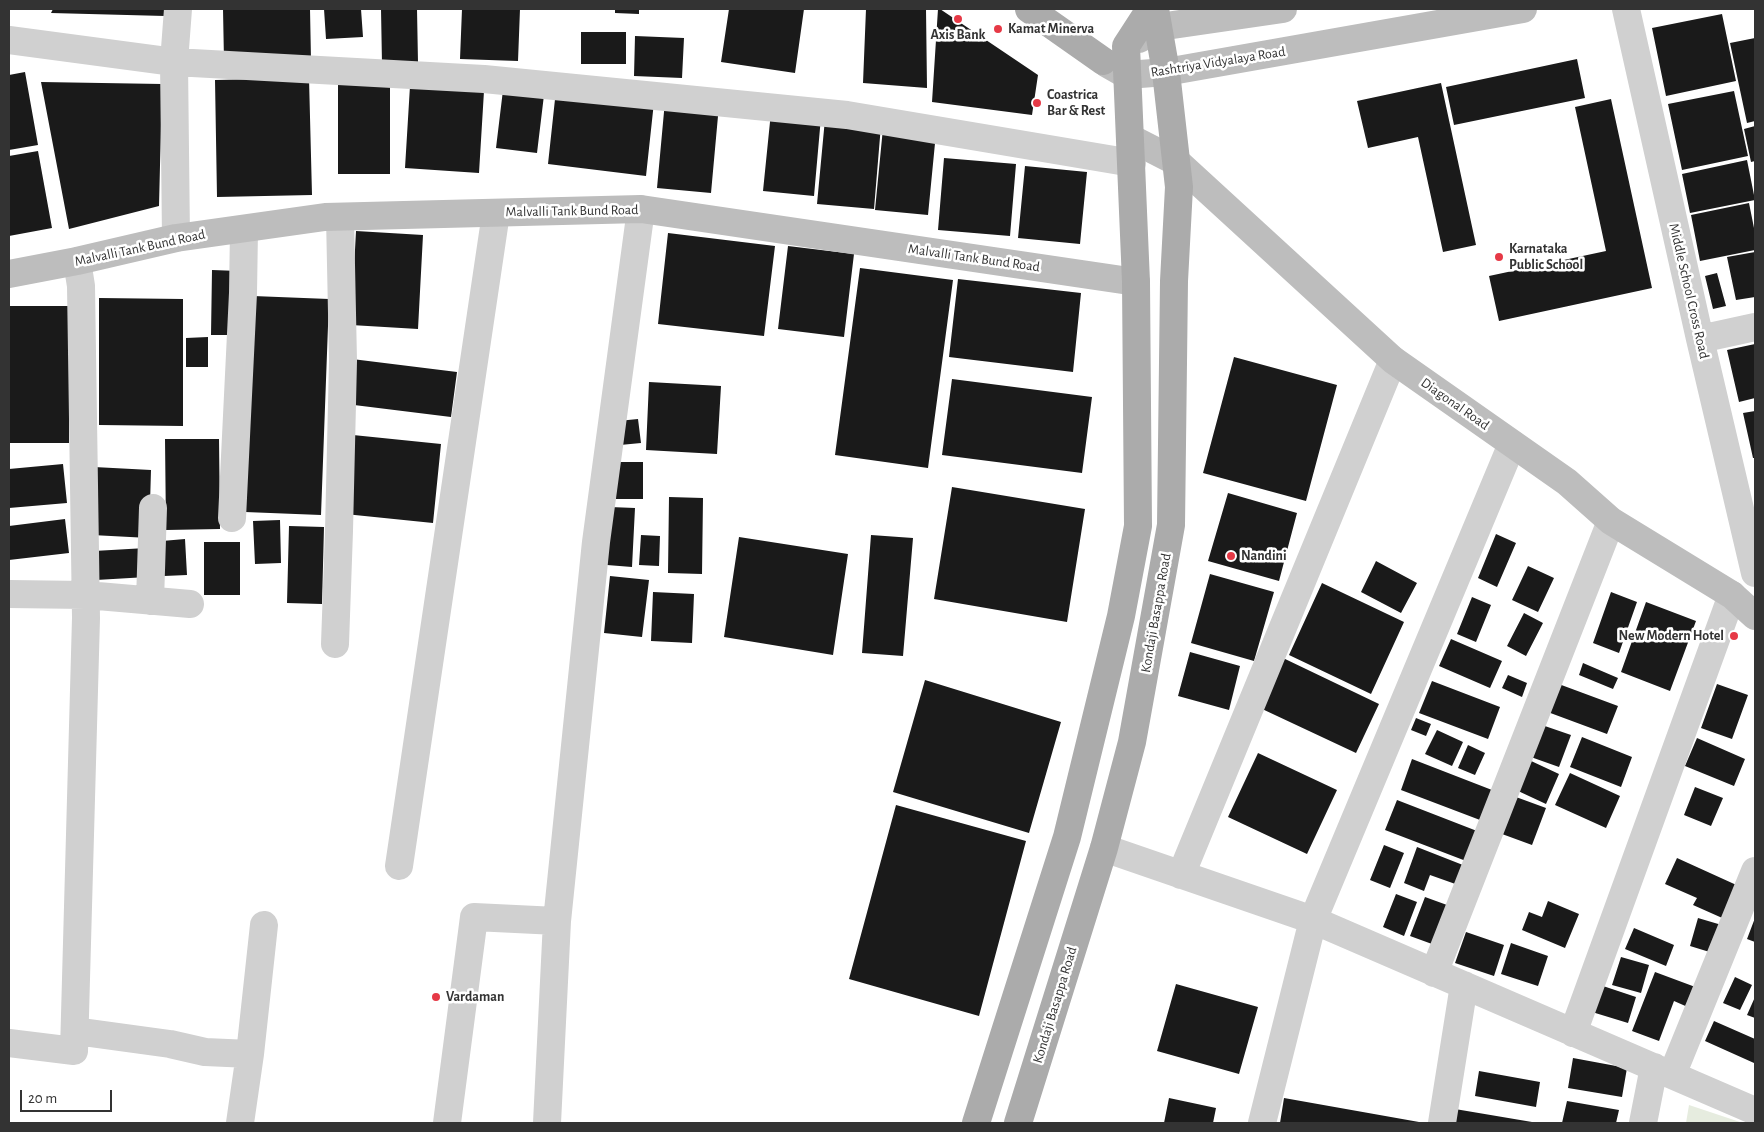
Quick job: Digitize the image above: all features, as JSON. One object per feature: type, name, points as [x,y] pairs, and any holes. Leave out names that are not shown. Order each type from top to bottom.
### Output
[{"type":"main road","points":[[1030,9],[1103,61]]},
{"type":"main road","name":"Kondaji Basappa Road","points":[[1018,1123],[1104,848],[1132,742],[1171,525],[1174,281],[1179,187],[1167,79],[1154,15]]},
{"type":"main road","points":[[976,1123],[1067,837],[1120,616],[1138,526],[1136,282],[1126,46]]},
{"type":"street","points":[[176,238],[174,62],[178,9]]},
{"type":"street","points":[[1127,75],[1103,61],[1126,46],[1154,15],[1283,9]]},
{"type":"street","name":"Rashtriya Vidyalaya Road","points":[[1127,75],[1167,79],[1523,9]]},
{"type":"street","name":"Middle School Cross Road","points":[[1626,9],[1755,573]]},
{"type":"street","points":[[9,40],[174,62],[484,79],[847,115],[1131,150]]},
{"type":"street","name":"Diagonal Road","points":[[1131,150],[1177,162],[1393,360],[1566,482],[1611,521],[1732,595],[1755,616]]},
{"type":"street","points":[[548,1123],[556,921],[596,542],[642,209]]},
{"type":"street","name":"Malvalli Tank Bund Road","points":[[9,274],[77,261],[176,238],[244,230],[325,217],[642,209],[1136,282]]},
{"type":"street","points":[[398,866],[496,212]]},
{"type":"street","points":[[334,644],[343,361],[340,217]]},
{"type":"street","points":[[232,518],[243,303],[244,230]]},
{"type":"street","points":[[9,1043],[74,1051],[86,595],[81,286],[77,261]]},
{"type":"street","points":[[1700,339],[1755,327]]},
{"type":"street","points":[[1181,875],[1393,360]]},
{"type":"street","points":[[1262,1123],[1313,920],[1512,444]]},
{"type":"street","points":[[150,601],[153,508]]},
{"type":"street","points":[[1434,973],[1611,521]]},
{"type":"street","points":[[9,594],[86,595],[190,604]]},
{"type":"street","points":[[1573,1033],[1732,595]]},
{"type":"street","points":[[1104,848],[1313,920],[1755,1111]]},
{"type":"street","points":[[1643,1123],[1663,1071],[1755,871]]},
{"type":"street","points":[[447,1123],[474,917],[556,921]]},
{"type":"street","points":[[240,1123],[250,1054],[264,925]]},
{"type":"street","points":[[1442,1123],[1464,986]]},
{"type":"street","points":[[75,1031],[170,1044],[205,1052],[250,1054]]},
{"type":"shaded area","points":[[1689,1105],[1743,1123],[1686,1123]]},
{"type":"building","points":[[53,9],[166,9],[165,16],[51,13]]},
{"type":"building","points":[[223,9],[310,9],[311,60],[224,61]]},
{"type":"building","points":[[324,9],[361,9],[363,37],[326,39]]},
{"type":"building","points":[[381,9],[417,9],[418,63],[382,64]]},
{"type":"building","points":[[462,9],[520,9],[518,61],[460,59]]},
{"type":"building","points":[[615,9],[639,9],[639,14],[615,13]]},
{"type":"building","points":[[729,9],[804,9],[795,73],[721,62]]},
{"type":"building","points":[[866,9],[926,9],[927,88],[863,83]]},
{"type":"building","points":[[938,9],[1038,75],[1032,115],[932,102]]},
{"type":"building","points":[[1722,14],[1736,81],[1666,96],[1652,28]]},
{"type":"building","points":[[581,32],[626,32],[626,64],[581,64]]},
{"type":"building","points":[[635,36],[684,38],[682,78],[634,76]]},
{"type":"building","points":[[1755,38],[1755,121],[1747,123],[1730,43]]},
{"type":"building","points":[[1577,59],[1585,98],[1454,125],[1446,87]]},
{"type":"building","points":[[25,72],[38,145],[9,150],[9,75]]},
{"type":"building","points":[[309,78],[312,195],[217,197],[215,80]]},
{"type":"building","points":[[41,82],[162,84],[159,206],[69,229]]},
{"type":"building","points":[[1441,83],[1476,245],[1443,252],[1418,137],[1368,148],[1357,101]]},
{"type":"building","points":[[338,84],[390,84],[390,174],[338,174]]},
{"type":"building","points":[[410,86],[484,91],[479,173],[405,168]]},
{"type":"building","points":[[503,90],[544,95],[537,153],[496,148]]},
{"type":"building","points":[[556,90],[654,102],[646,176],[548,164]]},
{"type":"building","points":[[1734,91],[1748,156],[1682,170],[1668,104]]},
{"type":"building","points":[[1611,99],[1652,288],[1499,321],[1489,276],[1606,251],[1575,107]]},
{"type":"building","points":[[665,101],[719,105],[711,193],[657,188]]},
{"type":"building","points":[[771,112],[821,117],[814,196],[763,191]]},
{"type":"building","points":[[825,119],[881,125],[874,209],[817,204]]},
{"type":"building","points":[[1755,126],[1755,161],[1751,162],[1744,129]]},
{"type":"building","points":[[883,128],[936,133],[928,215],[875,210]]},
{"type":"building","points":[[38,151],[52,228],[9,236],[9,156]]},
{"type":"building","points":[[944,158],[1016,164],[1010,236],[938,230]]},
{"type":"building","points":[[1747,160],[1755,200],[1690,213],[1682,174]]},
{"type":"building","points":[[1025,166],[1087,172],[1080,244],[1018,238]]},
{"type":"building","points":[[1749,203],[1755,233],[1755,250],[1700,261],[1691,215]]},
{"type":"building","points":[[356,231],[423,235],[418,329],[351,325]]},
{"type":"building","points":[[668,233],[775,246],[764,336],[658,324]]},
{"type":"building","points":[[788,246],[854,254],[844,337],[778,329]]},
{"type":"building","points":[[1755,252],[1755,297],[1736,300],[1727,257]]},
{"type":"building","points":[[860,268],[953,280],[928,468],[835,455]]},
{"type":"building","points":[[212,270],[239,271],[238,335],[211,335]]},
{"type":"building","points":[[1717,273],[1726,306],[1713,309],[1705,276]]},
{"type":"building","points":[[958,279],[1081,293],[1073,372],[949,357]]},
{"type":"building","points":[[253,296],[329,299],[321,515],[245,512]]},
{"type":"building","points":[[99,298],[183,299],[183,426],[99,425]]},
{"type":"building","points":[[9,306],[69,306],[69,443],[9,443]]},
{"type":"building","points":[[208,337],[208,367],[186,367],[186,338]]},
{"type":"building","points":[[1755,344],[1755,398],[1739,402],[1727,350]]},
{"type":"building","points":[[1234,357],[1337,385],[1306,501],[1203,473]]},
{"type":"building","points":[[352,359],[457,372],[451,417],[346,404]]},
{"type":"building","points":[[952,379],[1092,397],[1082,473],[942,455]]},
{"type":"building","points":[[649,382],[721,386],[717,454],[646,450]]},
{"type":"building","points":[[1755,411],[1755,458],[1753,458],[1743,413]]},
{"type":"building","points":[[638,419],[641,443],[620,445],[618,421]]},
{"type":"building","points":[[353,435],[441,444],[433,523],[345,514]]},
{"type":"building","points":[[165,439],[219,439],[220,529],[166,530]]},
{"type":"building","points":[[611,462],[643,462],[643,499],[611,499]]},
{"type":"building","points":[[63,464],[67,503],[9,508],[9,469]]},
{"type":"building","points":[[94,467],[151,470],[149,538],[92,535]]},
{"type":"building","points":[[952,487],[1085,509],[1067,622],[934,599]]},
{"type":"building","points":[[1228,493],[1297,513],[1279,581],[1208,561]]},
{"type":"building","points":[[669,497],[703,498],[702,574],[668,573]]},
{"type":"building","points":[[610,507],[635,508],[632,567],[607,565]]},
{"type":"building","points":[[65,519],[69,553],[9,560],[9,526]]},
{"type":"building","points":[[280,520],[281,563],[255,564],[253,521]]},
{"type":"building","points":[[289,526],[324,527],[322,604],[287,603]]},
{"type":"building","points":[[1496,534],[1516,543],[1497,587],[1478,578]]},
{"type":"building","points":[[641,535],[660,536],[659,566],[639,565]]},
{"type":"building","points":[[871,535],[913,538],[903,656],[862,653]]},
{"type":"building","points":[[739,537],[848,554],[833,655],[724,637]]},
{"type":"building","points":[[185,539],[187,575],[164,576],[162,541]]},
{"type":"building","points":[[204,542],[240,542],[240,595],[204,595]]},
{"type":"building","points":[[146,548],[147,577],[96,580],[94,551]]},
{"type":"building","points":[[1376,561],[1417,583],[1401,613],[1361,592]]},
{"type":"building","points":[[1528,566],[1554,578],[1538,612],[1512,600]]},
{"type":"building","points":[[1210,574],[1274,592],[1254,661],[1191,643]]},
{"type":"building","points":[[610,576],[649,580],[642,637],[604,633]]},
{"type":"building","points":[[1322,583],[1404,622],[1371,694],[1289,655]]},
{"type":"building","points":[[653,592],[694,594],[692,643],[651,641]]},
{"type":"building","points":[[1611,592],[1637,602],[1619,653],[1593,643]]},
{"type":"building","points":[[1472,597],[1491,605],[1476,642],[1457,634]]},
{"type":"building","points":[[1646,602],[1696,621],[1670,691],[1621,672]]},
{"type":"building","points":[[1524,613],[1543,623],[1526,656],[1507,646]]},
{"type":"building","points":[[1451,639],[1502,661],[1490,688],[1439,666]]},
{"type":"building","points":[[1190,652],[1240,666],[1229,710],[1178,696]]},
{"type":"building","points":[[1283,658],[1379,704],[1356,753],[1260,708]]},
{"type":"building","points":[[1583,663],[1618,678],[1613,689],[1579,675]]},
{"type":"building","points":[[1508,675],[1527,683],[1522,697],[1502,688]]},
{"type":"building","points":[[925,680],[1061,722],[1029,833],[893,792]]},
{"type":"building","points":[[1432,681],[1500,707],[1488,739],[1419,713]]},
{"type":"building","points":[[1556,683],[1618,706],[1607,734],[1545,711]]},
{"type":"building","points":[[1717,684],[1748,695],[1732,739],[1701,728]]},
{"type":"building","points":[[1416,718],[1431,724],[1426,736],[1411,730]]},
{"type":"building","points":[[1539,724],[1571,735],[1559,767],[1528,756]]},
{"type":"building","points":[[1437,730],[1463,742],[1452,766],[1425,754]]},
{"type":"building","points":[[1582,737],[1632,757],[1621,787],[1570,767]]},
{"type":"building","points":[[1697,738],[1745,759],[1734,786],[1685,766]]},
{"type":"building","points":[[1468,745],[1485,753],[1475,775],[1458,768]]},
{"type":"building","points":[[1258,753],[1337,790],[1307,854],[1228,817]]},
{"type":"building","points":[[1412,759],[1492,790],[1480,820],[1401,790]]},
{"type":"building","points":[[1529,760],[1559,774],[1546,804],[1516,790]]},
{"type":"building","points":[[1570,773],[1620,796],[1606,828],[1555,805]]},
{"type":"building","points":[[1695,787],[1723,798],[1711,826],[1684,815]]},
{"type":"building","points":[[1516,797],[1546,808],[1532,845],[1502,834]]},
{"type":"building","points":[[1397,800],[1477,831],[1466,861],[1385,830]]},
{"type":"building","points":[[896,805],[1026,841],[979,1016],[849,979]]},
{"type":"building","points":[[1384,845],[1404,853],[1390,888],[1370,880]]},
{"type":"building","points":[[1417,847],[1468,867],[1461,886],[1430,875],[1424,891],[1404,883]]},
{"type":"building","points":[[1677,858],[1743,888],[1729,921],[1693,905],[1697,898],[1665,884]]},
{"type":"building","points":[[1396,894],[1417,902],[1404,936],[1383,927]]},
{"type":"building","points":[[1425,897],[1447,905],[1432,944],[1410,936]]},
{"type":"building","points":[[1548,901],[1579,914],[1565,948],[1522,930],[1529,912],[1542,917]]},
{"type":"building","points":[[1698,918],[1725,926],[1716,954],[1690,946]]},
{"type":"building","points":[[1755,918],[1755,942],[1747,939]]},
{"type":"building","points":[[1634,928],[1674,945],[1666,966],[1625,949]]},
{"type":"building","points":[[1466,932],[1504,945],[1494,976],[1455,963]]},
{"type":"building","points":[[1511,943],[1548,956],[1538,986],[1501,974]]},
{"type":"building","points":[[1621,957],[1649,965],[1641,993],[1612,985]]},
{"type":"building","points":[[1655,972],[1698,988],[1690,1008],[1674,1001],[1659,1041],[1632,1031]]},
{"type":"building","points":[[1735,977],[1752,985],[1740,1010],[1723,1003]]},
{"type":"building","points":[[1176,984],[1258,1007],[1239,1074],[1157,1051]]},
{"type":"building","points":[[1600,985],[1636,997],[1628,1023],[1592,1012]]},
{"type":"building","points":[[1755,997],[1755,1018],[1747,1015]]},
{"type":"building","points":[[1714,1021],[1755,1039],[1754,1063],[1705,1041]]},
{"type":"building","points":[[1573,1058],[1627,1068],[1622,1097],[1568,1088]]},
{"type":"building","points":[[1479,1071],[1540,1082],[1536,1107],[1475,1096]]},
{"type":"building","points":[[1169,1098],[1216,1108],[1213,1123],[1164,1123]]},
{"type":"building","points":[[1284,1098],[1419,1122],[1419,1123],[1280,1123]]},
{"type":"building","points":[[1567,1101],[1619,1110],[1616,1123],[1562,1123]]},
{"type":"building","points":[[1455,1109],[1532,1122],[1532,1123],[1453,1123]]},
{"type":"place","name":"Axis Bank","points":[[958,19]]},
{"type":"place","name":"Kamat Minerva","points":[[998,29]]},
{"type":"place","name":"Coastrica Bar & Rest","points":[[1037,103]]},
{"type":"place","name":"Karnataka Public School","points":[[1499,257]]},
{"type":"place","name":"Nandini","points":[[1231,556]]},
{"type":"place","name":"New Modern Hotel","points":[[1734,636]]},
{"type":"place","name":"Vardaman","points":[[436,997]]}]
